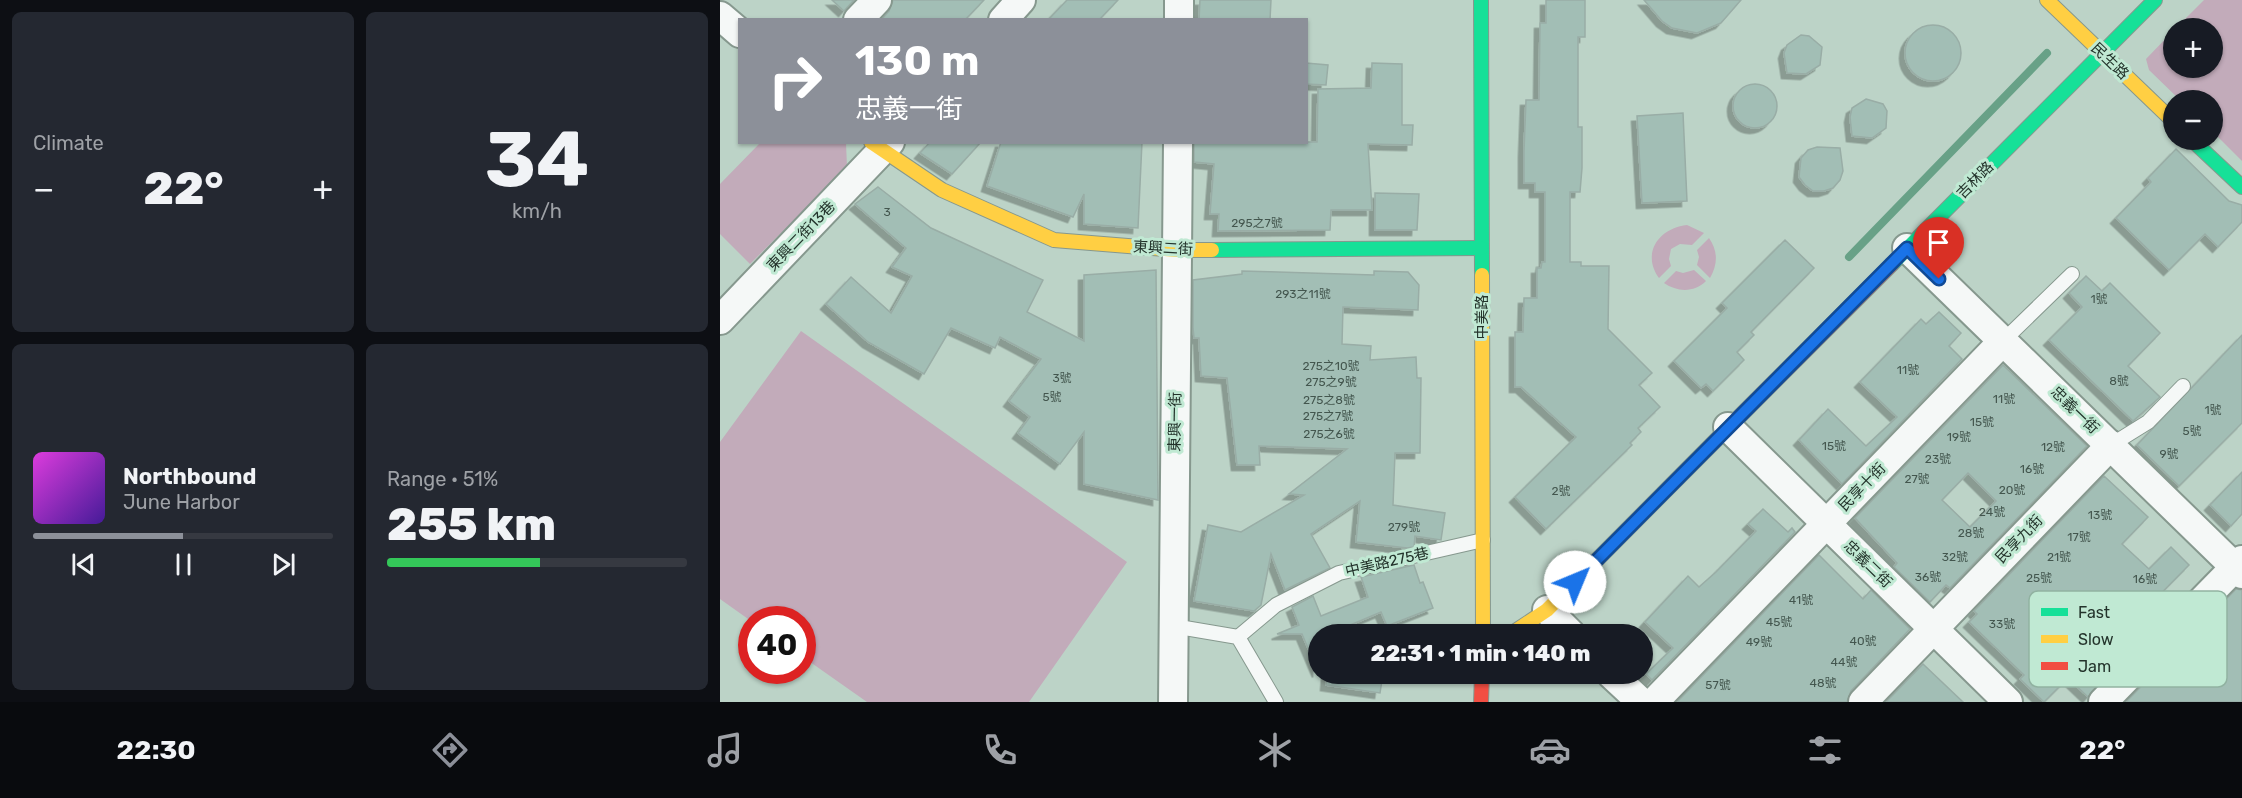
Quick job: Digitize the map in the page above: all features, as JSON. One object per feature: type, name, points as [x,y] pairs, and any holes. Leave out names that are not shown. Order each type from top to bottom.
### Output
[{"type":"street","points":[[860,18],[877,0]]},
{"type":"street","points":[[1005,18],[1021,0]]},
{"type":"street","points":[[1179,0],[1179,18]]},
{"type":"street","name":"中美路","points":[[1481,0],[1483,624]]},
{"type":"street","name":"民生路","points":[[2047,0],[2163,112]]},
{"type":"street","name":"吉林路","points":[[1526,624],[1547,610],[2155,0]]},
{"type":"street","points":[[720,16],[738,31]]},
{"type":"street","name":"東興一街","points":[[1173,702],[1178,144]]},
{"type":"street","name":"東興二街","points":[[881,146],[942,190],[1054,240],[1177,250],[1481,249]]},
{"type":"street","name":"東興二街13巷","points":[[720,320],[881,146]]},
{"type":"street","points":[[2203,150],[2242,187]]},
{"type":"street","name":"忠義一街","points":[[1907,248],[2240,567]]},
{"type":"street","name":"民享十街","points":[[1654,702],[2003,341]]},
{"type":"street","name":"忠義二街","points":[[1728,427],[2008,702]]},
{"type":"street","name":"民享九街","points":[[1863,702],[2111,445]]},
{"type":"street","points":[[2216,591],[2240,567]]},
{"type":"street","points":[[1547,610],[1561,624]]},
{"type":"street","points":[[1481,702],[1482,684]]},
{"type":"street","points":[[1622,684],[1641,702]]},
{"type":"street","points":[[2103,702],[2118,687]]},
{"type":"lane","name":"民享十街","points":[[2003,341],[2072,274]]},
{"type":"lane","name":"民享九街","points":[[2111,445],[2148,422],[2183,386]]},
{"type":"lane","name":"中美路275巷","points":[[1238,637],[1276,605],[1339,573],[1483,540]]},
{"type":"lane","points":[[1173,626],[1238,637],[1276,702]]},
{"type":"shaded area","points":[[2204,0],[2242,0],[2242,161],[2223,142],[2223,90],[2170,90],[2149,70],[2146,59],[2163,41],[2163,78],[2223,78],[2223,18],[2186,18]]},
{"type":"shaded area","points":[[759,144],[846,144],[847,167],[750,264],[720,234],[720,184]]},
{"type":"shaded area","points":[[1687,225],[1704,233],[1692,245],[1680,244],[1671,249],[1669,259],[1671,266],[1659,278],[1652,260],[1656,243],[1668,231]]},
{"type":"shaded area","points":[[1709,238],[1716,258],[1710,278],[1697,265],[1699,257],[1697,250]]},
{"type":"shaded area","points":[[1694,270],[1706,281],[1696,288],[1685,290],[1664,283],[1676,271],[1683,273]]},
{"type":"shaded area","points":[[801,331],[1127,562],[1029,702],[867,702],[816,666],[816,606],[738,606],[738,612],[720,599],[720,442]]},
{"type":"building","points":[[832,0],[854,0],[844,11]]},
{"type":"building","points":[[893,0],[984,0],[967,18],[883,18],[889,11]]},
{"type":"building","points":[[1067,0],[1118,0],[1101,18],[1050,18]]},
{"type":"building","points":[[1200,0],[1271,0],[1270,18],[1199,18]]},
{"type":"building","points":[[1546,0],[1585,0],[1585,37],[1578,37],[1578,127],[1582,127],[1582,168],[1580,192],[1570,192],[1570,262],[1581,262],[1581,266],[1609,266],[1608,329],[1652,373],[1639,385],[1660,407],[1638,428],[1641,432],[1630,443],[1632,445],[1546,529],[1515,497],[1576,437],[1521,387],[1515,387],[1515,332],[1523,332],[1524,298],[1537,298],[1537,268],[1541,268],[1542,262],[1545,262],[1545,192],[1535,192],[1535,183],[1524,183],[1524,151],[1526,100],[1539,100],[1540,23],[1546,23]]},
{"type":"building","points":[[1644,0],[1741,0],[1721,23],[1697,33],[1672,28],[1662,21]]},
{"type":"building","points":[[1933,25],[1944,27],[1953,33],[1959,42],[1961,53],[1959,64],[1953,73],[1944,79],[1933,81],[1922,79],[1913,73],[1907,64],[1905,53],[1907,42],[1913,33],[1922,27]]},
{"type":"building","points":[[1801,35],[1809,36],[1822,47],[1820,65],[1806,74],[1787,73],[1784,53],[1787,45]]},
{"type":"building","points":[[1308,63],[1328,65],[1326,85],[1308,84]]},
{"type":"building","points":[[1372,63],[1402,64],[1402,125],[1413,125],[1412,145],[1368,144],[1372,210],[1331,210],[1330,230],[1218,231],[1219,214],[1210,214],[1214,164],[1194,162],[1194,144],[1308,144],[1308,142],[1317,142],[1318,89],[1371,88]]},
{"type":"building","points":[[1755,84],[1770,91],[1777,106],[1770,121],[1755,128],[1740,121],[1733,106],[1740,91]]},
{"type":"building","points":[[1866,99],[1883,104],[1887,111],[1886,128],[1872,138],[1852,136],[1850,117],[1852,108]]},
{"type":"building","points":[[1683,113],[1687,201],[1642,203],[1637,116]]},
{"type":"building","points":[[928,144],[979,144],[952,174],[920,153]]},
{"type":"building","points":[[1000,144],[1142,144],[1138,228],[1084,224],[1084,194],[1073,217],[987,186]]},
{"type":"building","points":[[1817,147],[1840,148],[1843,171],[1840,180],[1833,188],[1824,191],[1813,191],[1799,177],[1801,158],[1808,150]]},
{"type":"building","points":[[2177,150],[2229,201],[2242,205],[2242,222],[2218,247],[2205,234],[2169,270],[2116,218],[2151,182],[2148,178]]},
{"type":"building","points":[[878,187],[931,228],[1043,280],[1027,312],[1084,341],[1084,275],[1156,270],[1158,500],[1084,484],[1084,432],[1060,464],[1018,433],[1030,417],[1009,401],[1041,359],[1000,337],[995,348],[951,328],[924,374],[868,342],[826,304],[851,277],[891,313],[912,276],[892,267],[906,248],[855,204]]},
{"type":"building","points":[[1375,193],[1419,194],[1417,230],[1375,230]]},
{"type":"building","points":[[1785,240],[1814,268],[1751,332],[1754,335],[1737,352],[1744,360],[1713,391],[1706,384],[1701,388],[1674,361],[1727,308],[1722,303]]},
{"type":"building","points":[[1242,271],[1374,275],[1374,271],[1408,272],[1419,285],[1418,310],[1343,307],[1342,344],[1371,346],[1370,360],[1416,357],[1417,378],[1421,378],[1420,453],[1395,453],[1393,505],[1445,513],[1441,540],[1415,536],[1414,547],[1407,548],[1356,542],[1360,501],[1311,534],[1330,568],[1285,590],[1271,554],[1261,605],[1254,611],[1194,601],[1208,525],[1241,532],[1304,495],[1289,494],[1347,449],[1259,446],[1260,465],[1237,465],[1227,378],[1201,376],[1199,338],[1194,338],[1193,328],[1193,280],[1242,274]]},
{"type":"building","points":[[2086,276],[2102,291],[2110,283],[2160,333],[2128,366],[2160,397],[2133,421],[2049,340],[2082,307],[2069,293]]},
{"type":"building","points":[[1939,312],[1961,333],[1949,346],[1962,359],[1842,484],[1799,440],[1828,409],[1866,446],[1897,417],[1860,382],[1921,319],[1926,324]]},
{"type":"building","points":[[2242,335],[2242,423],[2179,486],[2137,445]]},
{"type":"building","points":[[2003,365],[2087,446],[1950,588],[1946,585],[1930,602],[1894,567],[1897,563],[1855,518]],"holes":[[[1968,473],[1996,501],[1970,527],[1942,500]]]},
{"type":"building","points":[[2242,472],[2242,514],[2231,526],[2210,505]]},
{"type":"building","points":[[2104,476],[2148,517],[2122,544],[2149,569],[2171,547],[2189,565],[2163,591],[2029,591],[2029,687],[2059,687],[2044,702],[2020,679],[2024,675],[1969,622],[1977,614],[1974,611]]},
{"type":"building","points":[[1763,509],[1788,532],[1792,528],[1795,532],[1653,679],[1653,667],[1673,648],[1653,629],[1653,624],[1645,622],[1688,576],[1699,587],[1716,572],[1756,531],[1748,524]]},
{"type":"building","points":[[1819,555],[1863,599],[1871,590],[1910,629],[1851,691],[1847,702],[1677,702]]},
{"type":"building","points":[[1414,565],[1433,608],[1392,624],[1386,624],[1381,612],[1353,624],[1308,624],[1308,648],[1302,634],[1277,634],[1299,625],[1292,607],[1313,596],[1321,616],[1368,597],[1361,577]]},
{"type":"building","points":[[2236,589],[2242,590],[2242,702],[2126,702],[2141,687],[2227,687],[2227,598]]},
{"type":"building","points":[[1923,664],[1963,702],[1886,702]]},
{"type":"building","points":[[1326,684],[1381,684],[1380,693]]},
{"type":"building","points":[[2077,687],[2097,687],[2088,697]]},
{"type":"waterway","points":[[1849,257],[2047,53]]},
{"type":"traffic: fast","points":[[1481,0],[1482,275]]},
{"type":"traffic: fast","points":[[1892,264],[2155,0]]},
{"type":"traffic: fast","points":[[2203,150],[2242,187]]},
{"type":"traffic: fast","points":[[1212,250],[1481,248]]},
{"type":"traffic: slow","points":[[2047,0],[2163,111]]},
{"type":"traffic: slow","points":[[874,144],[942,190],[1054,240],[1177,250],[1212,250]]},
{"type":"traffic: slow","points":[[1482,275],[1483,624]]},
{"type":"traffic: slow","points":[[1526,624],[1547,610],[1733,423]]},
{"type":"traffic: jam","points":[[1733,423],[1892,264]]},
{"type":"traffic: jam","points":[[1481,702],[1482,684]]},
{"type":"route","points":[[1575,582],[1907,248],[1939,279]]}]
